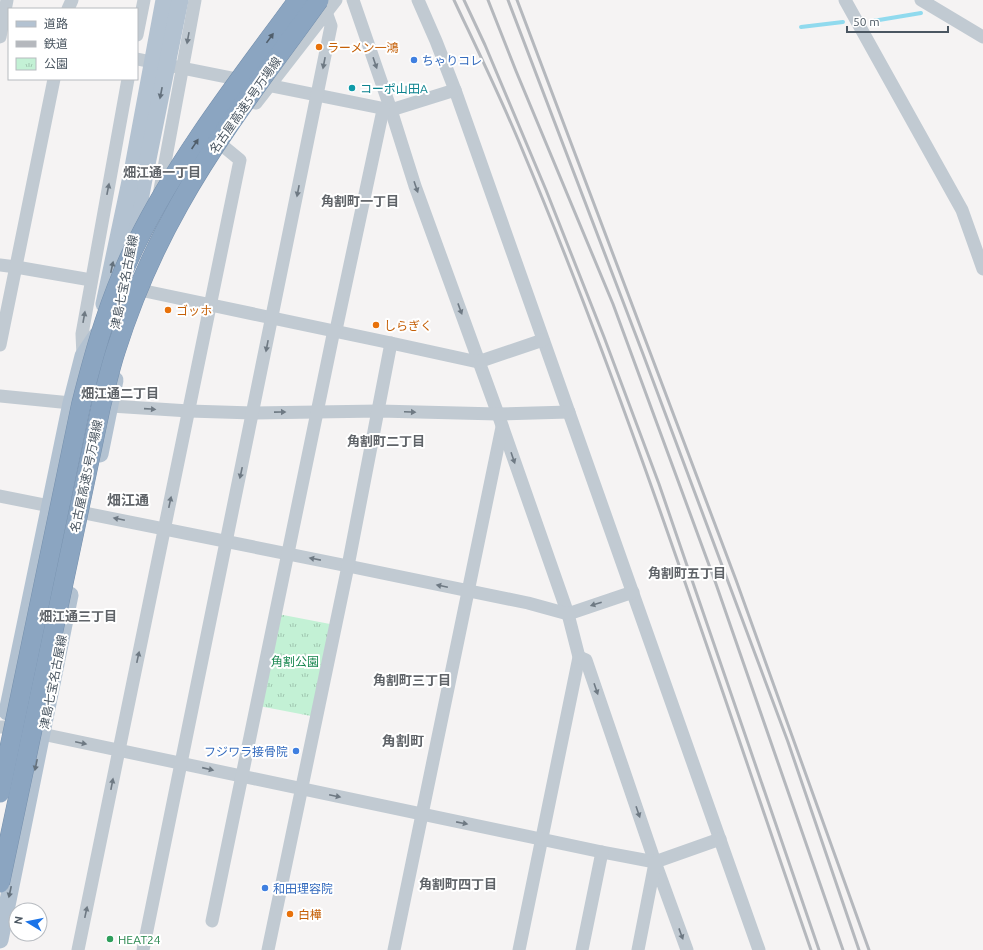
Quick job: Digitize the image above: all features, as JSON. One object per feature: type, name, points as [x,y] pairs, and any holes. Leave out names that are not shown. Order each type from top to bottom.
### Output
[{"type":"highway","name":"名古屋高速5号万場線","points":[[0,793],[81,405],[95,349],[115,295],[136,242],[163,193],[221,105],[298,0]]},
{"type":"highway","name":"名古屋高速5号万場線","points":[[0,883],[99,414],[116,351],[133,302],[154,253],[179,205],[234,118],[326,4]]},
{"type":"main road","name":"津島七宝名古屋線","points":[[0,940],[87,512],[111,406],[119,356],[114,338],[164,0]]},
{"type":"main road","name":"津島七宝名古屋線","points":[[0,748],[2,727],[71,403],[83,356],[97,337],[140,168],[180,0]]},
{"type":"street","points":[[0,37],[6,0]]},
{"type":"street","points":[[138,30],[144,0]]},
{"type":"street","points":[[119,356],[128,341],[140,290],[195,0]]},
{"type":"street","points":[[353,0],[387,110],[416,186],[500,420],[568,614],[579,657],[519,950]]},
{"type":"street","points":[[418,0],[455,90],[759,950]]},
{"type":"street","points":[[845,0],[962,210],[983,269]]},
{"type":"street","points":[[925,1],[983,37]]},
{"type":"street","points":[[140,290],[184,204],[222,146],[269,86],[326,4]]},
{"type":"street","points":[[143,950],[318,96],[331,26],[326,4]]},
{"type":"street","points":[[138,59],[387,110],[455,90]]},
{"type":"street","points":[[0,345],[54,80]]},
{"type":"street","points":[[83,356],[82,334],[128,80]]},
{"type":"street","points":[[212,921],[317,412],[387,110]]},
{"type":"street","points":[[78,950],[240,160],[222,146]]},
{"type":"street","points":[[0,265],[91,280]]},
{"type":"street","points":[[140,290],[335,330],[478,362],[544,340]]},
{"type":"street","points":[[268,950],[348,566],[391,343]]},
{"type":"street","points":[[0,396],[71,403]]},
{"type":"street","points":[[111,406],[253,413],[379,411],[500,420],[569,412]]},
{"type":"street","points":[[394,950],[500,420]]},
{"type":"street","points":[[0,496],[87,512],[348,566],[528,604],[568,614],[633,592]]},
{"type":"street","points":[[579,657],[586,660],[655,862],[687,950]]},
{"type":"street","points":[[42,734],[655,862],[720,839]]},
{"type":"street","points":[[582,950],[602,852]]},
{"type":"street","points":[[638,950],[655,862]]},
{"type":"green space","name":"角割公園","points":[[278,614],[330,624],[311,716],[259,706]]},
{"type":"waterway","points":[[873,21],[921,13]]},
{"type":"waterway","points":[[801,27],[843,22]]},
{"type":"railway","points":[[454,0],[514,130],[600,347],[673,547],[811,950]]},
{"type":"railway","points":[[464,0],[485,45],[546,190],[604,337],[659,484],[819,950]]},
{"type":"railway","points":[[488,0],[613,304],[716,584],[843,950]]},
{"type":"railway","points":[[508,0],[643,354],[788,742],[859,950]]},
{"type":"railway","points":[[517,0],[736,580],[869,950]]},
{"type":"place","name":"ラーメン一鴻","points":[[319,47]]},
{"type":"place","name":"ちゃりコレ","points":[[414,60]]},
{"type":"place","name":"コーポ山田A","points":[[352,88]]},
{"type":"place","name":"ゴッホ","points":[[168,310]]},
{"type":"place","name":"しらぎく","points":[[376,325]]},
{"type":"place","name":"フジワラ接骨院","points":[[296,751]]},
{"type":"place","name":"和田理容院","points":[[265,888]]},
{"type":"place","name":"白樺","points":[[290,914]]},
{"type":"place","name":"HEAT24","points":[[110,939]]},
{"type":"district","name":"畑江通一丁目","points":[[162,172]]},
{"type":"district","name":"角割町一丁目","points":[[360,201]]},
{"type":"district","name":"畑江通二丁目","points":[[120,393]]},
{"type":"district","name":"角割町二丁目","points":[[386,441]]},
{"type":"district","name":"畑江通","points":[[128,500]]},
{"type":"district","name":"角割町五丁目","points":[[687,573]]},
{"type":"district","name":"畑江通三丁目","points":[[78,616]]},
{"type":"district","name":"角割町三丁目","points":[[412,680]]},
{"type":"district","name":"角割町","points":[[403,741]]},
{"type":"district","name":"角割町四丁目","points":[[458,884]]}]
